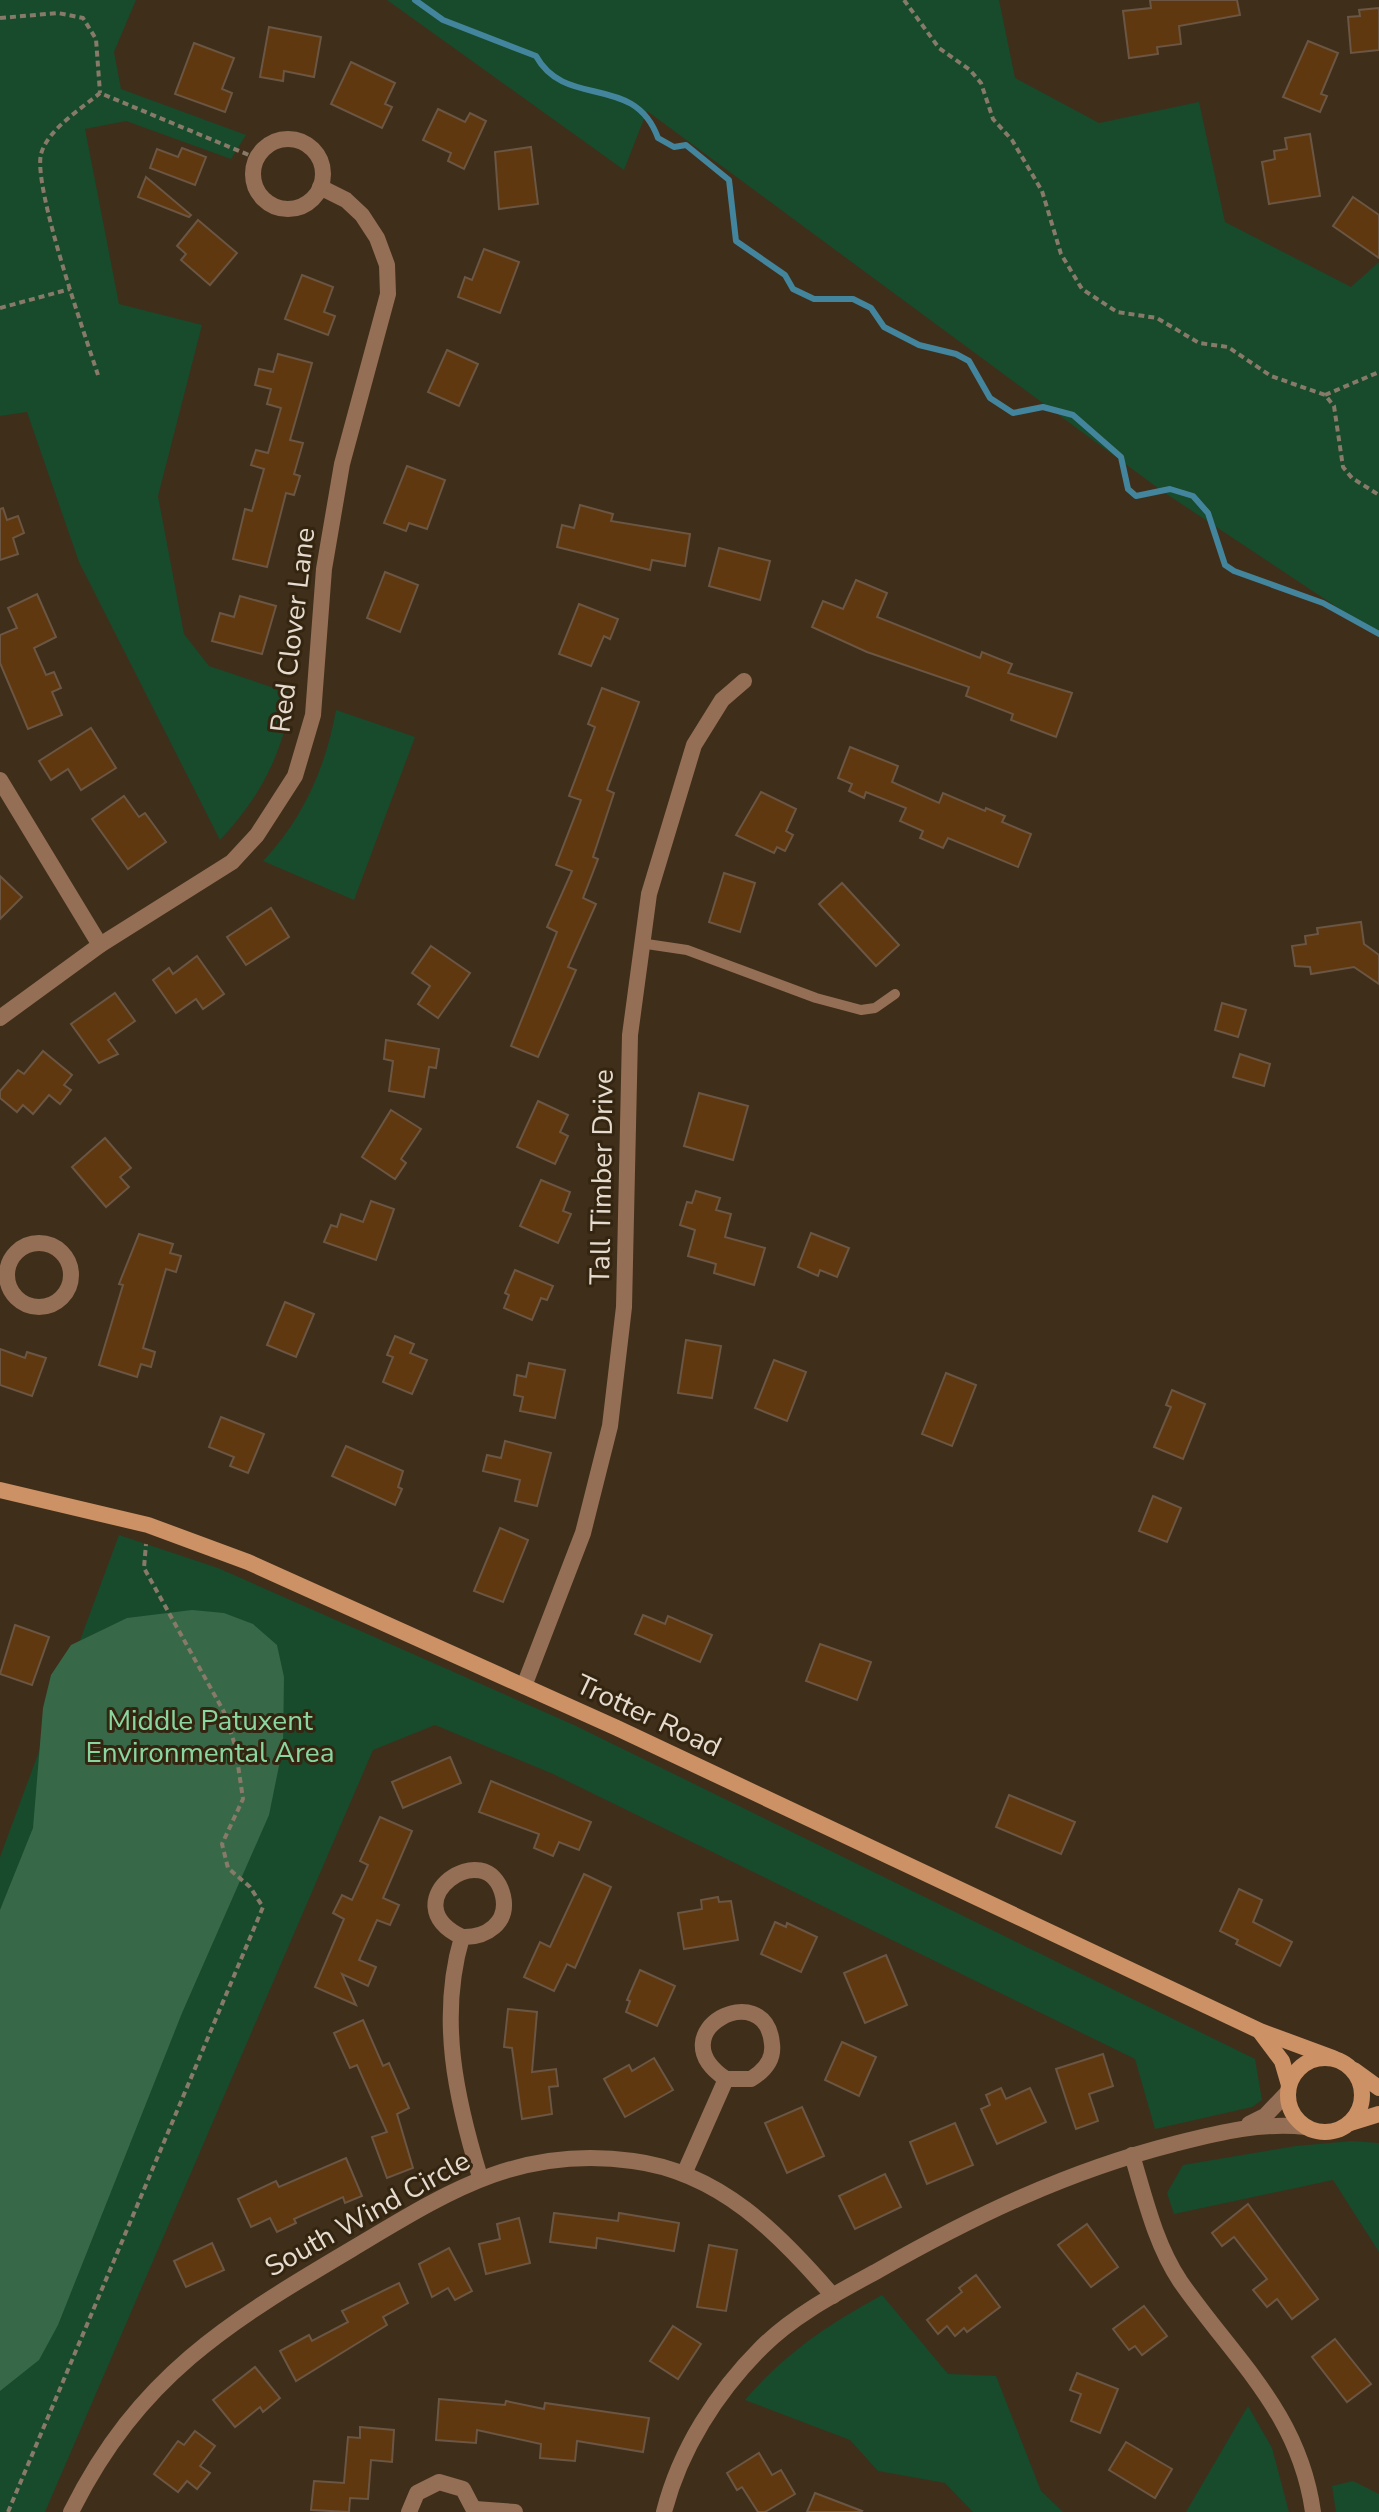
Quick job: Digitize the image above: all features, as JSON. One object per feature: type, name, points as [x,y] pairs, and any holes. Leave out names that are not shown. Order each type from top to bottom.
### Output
[{"type":"street","points":[[291,139],[308,145],[321,164],[320,187],[304,205],[290,209],[275,207],[263,200],[256,188],[252,174],[256,158],[274,142],[291,139]]},
{"type":"street","name":"Red Clover Lane","points":[[0,1018],[100,945],[232,862],[279,805],[295,776],[313,715],[324,569],[342,464],[388,294],[387,265],[377,238],[362,215],[346,200],[320,187]]},
{"type":"street","name":"Tall Timber Drive","points":[[524,1686],[583,1533],[610,1426],[624,1307],[630,1035],[640,943],[659,852],[694,745],[722,700],[744,681]]},
{"type":"street","points":[[0,780],[100,945]]},
{"type":"street","points":[[25,1245],[51,1245],[65,1255],[72,1279],[66,1293],[55,1304],[40,1308],[25,1305],[12,1294],[4,1264],[25,1245]]},
{"type":"street","name":"Trotter Road","points":[[0,1490],[148,1525],[248,1562],[524,1686],[1260,2031],[1333,2058]]},
{"type":"street","points":[[458,1872],[483,1872],[495,1880],[502,1892],[504,1906],[500,1921],[489,1933],[462,1937],[449,1931],[440,1920],[436,1906],[438,1892],[447,1879],[458,1872]]},
{"type":"street","points":[[462,1937],[450,1997],[452,2055],[464,2126],[480,2177]]},
{"type":"street","points":[[741,2011],[756,2015],[771,2034],[773,2049],[769,2063],[751,2079],[726,2079],[706,2060],[703,2047],[707,2030],[727,2013],[741,2011]]},
{"type":"street","points":[[1260,2031],[1282,2061],[1292,2112],[1306,2127]]},
{"type":"street","points":[[1241,2128],[1265,2116],[1288,2089],[1305,2062],[1333,2058],[1379,2088]]},
{"type":"street","points":[[1350,2123],[1358,2114],[1363,2091],[1353,2069]]},
{"type":"street","points":[[684,2174],[726,2079]]},
{"type":"street","points":[[664,2512],[693,2438],[713,2405],[764,2345],[790,2323],[833,2296],[989,2209],[1078,2172],[1241,2128],[1277,2124],[1329,2132],[1379,2114]]},
{"type":"street","points":[[1132,2155],[1163,2251],[1180,2280],[1283,2418],[1307,2478],[1313,2512]]},
{"type":"street","name":"South Wind Circle","points":[[71,2512],[103,2454],[126,2424],[178,2366],[210,2338],[251,2308],[480,2177],[555,2159],[595,2158],[635,2161],[684,2174],[726,2194],[758,2218],[833,2296]]},
{"type":"street","points":[[409,2512],[417,2493],[439,2482],[463,2489],[475,2510],[515,2512]]},
{"type":"lane","points":[[640,943],[687,950],[790,989],[861,1010],[875,1008],[895,994]]},
{"type":"path","points":[[904,0],[939,48],[970,70],[981,83],[993,119],[1012,140],[1042,191],[1061,254],[1082,289],[1117,312],[1157,318],[1199,343],[1228,347],[1271,376],[1325,395],[1334,406],[1343,467],[1352,478],[1379,495]]},
{"type":"path","points":[[0,18],[58,13],[83,18],[96,39],[100,93]]},
{"type":"path","points":[[100,93],[256,158]]},
{"type":"path","points":[[98,375],[70,289],[43,185],[40,156],[54,133],[100,93]]},
{"type":"path","points":[[0,308],[70,289]]},
{"type":"path","points":[[1325,395],[1379,372]]},
{"type":"path","points":[[8,2512],[263,1907],[250,1887],[228,1868],[222,1844],[243,1799],[235,1745],[224,1712],[144,1568],[148,1525]]},
{"type":"green space","points":[[0,0],[136,0],[114,52],[121,89],[246,135],[231,159],[126,121],[85,129],[119,304],[202,325],[158,496],[184,634],[209,666],[292,694],[283,735],[268,773],[247,808],[220,840],[79,562],[27,412],[0,416]]},
{"type":"green space","points":[[387,0],[999,0],[1015,78],[1099,123],[1199,102],[1225,222],[1351,287],[1379,262],[1379,635],[1162,491],[647,111],[624,170]]},
{"type":"green space","points":[[336,710],[415,737],[354,900],[263,861],[290,828],[311,791],[326,752]]},
{"type":"green space","name":"Middle Patuxent Environmental Area","points":[[119,1535],[218,1568],[574,1725],[1255,2059],[1262,2100],[1252,2107],[1155,2129],[1135,2059],[553,1774],[435,1725],[373,1750],[45,2512],[0,2512],[0,1857]]},
{"type":"green space","points":[[192,1610],[224,1613],[253,1624],[277,1645],[284,1677],[283,1746],[269,1815],[182,2013],[58,2325],[39,2360],[0,2391],[0,1910],[33,1828],[43,1708],[51,1675],[71,1645],[127,1618]]},
{"type":"green space","points":[[1352,2141],[1379,2143],[1379,2252],[1333,2180],[1174,2214],[1167,2193],[1183,2165],[1296,2146]]},
{"type":"green space","points":[[882,2295],[948,2374],[996,2376],[1041,2491],[1063,2512],[973,2512],[945,2483],[878,2471],[850,2440],[745,2400],[775,2368],[808,2341]]},
{"type":"green space","points":[[1248,2406],[1272,2448],[1289,2512],[1186,2512]]},
{"type":"green space","points":[[1353,2481],[1379,2494],[1379,2512],[1336,2512],[1332,2486]]},
{"type":"building","points":[[1150,0],[1237,0],[1240,15],[1179,26],[1181,44],[1157,47],[1158,54],[1129,58],[1123,11],[1151,8]]},
{"type":"building","points":[[1379,8],[1379,50],[1351,53],[1348,17],[1360,16],[1359,10]]},
{"type":"building","points":[[269,27],[321,37],[314,77],[284,71],[283,81],[260,77]]},
{"type":"building","points":[[1308,41],[1338,53],[1321,94],[1327,96],[1320,112],[1283,97]]},
{"type":"building","points":[[194,43],[234,58],[222,89],[232,93],[225,112],[175,94]]},
{"type":"building","points":[[351,62],[395,83],[385,104],[392,107],[382,128],[331,104]]},
{"type":"building","points":[[438,109],[465,122],[470,113],[486,121],[464,169],[448,161],[451,153],[423,140]]},
{"type":"building","points":[[1310,134],[1320,196],[1269,204],[1262,162],[1275,159],[1274,151],[1287,149],[1285,138]]},
{"type":"building","points":[[531,147],[538,204],[499,209],[495,152]]},
{"type":"building","points":[[182,148],[206,157],[195,185],[150,168],[157,149],[178,157]]},
{"type":"building","points":[[146,177],[191,215],[189,217],[138,197]]},
{"type":"building","points":[[1353,197],[1379,215],[1379,258],[1333,226]]},
{"type":"building","points":[[198,220],[237,253],[210,285],[181,260],[186,254],[177,246]]},
{"type":"building","points":[[484,249],[519,262],[500,313],[458,297],[465,277],[472,280]]},
{"type":"building","points":[[302,275],[333,287],[324,312],[335,316],[328,335],[285,319]]},
{"type":"building","points":[[447,350],[478,364],[459,406],[428,392]]},
{"type":"building","points":[[278,354],[312,363],[290,440],[303,443],[294,474],[300,476],[294,495],[286,493],[267,567],[233,559],[245,509],[252,511],[264,469],[251,465],[256,450],[268,453],[281,408],[267,404],[271,389],[255,385],[259,369],[273,372]]},
{"type":"building","points":[[407,466],[445,480],[427,529],[409,523],[406,531],[384,523]]},
{"type":"building","points":[[580,505],[613,514],[611,521],[690,534],[685,566],[652,560],[650,570],[557,547],[562,525],[574,528]]},
{"type":"building","points":[[3,508],[7,520],[18,516],[24,533],[13,538],[18,554],[0,560],[0,509]]},
{"type":"building","points":[[719,548],[770,561],[760,600],[709,586]]},
{"type":"building","points":[[385,572],[418,585],[400,632],[367,618]]},
{"type":"building","points":[[856,580],[887,593],[877,617],[980,658],[982,652],[1012,664],[1008,673],[1072,693],[1056,737],[1011,720],[1013,714],[966,696],[969,687],[867,652],[812,627],[823,601],[843,609]]},
{"type":"building","points":[[37,594],[56,637],[34,648],[46,675],[54,672],[61,688],[52,692],[62,715],[28,729],[0,663],[0,635],[17,628],[8,608]]},
{"type":"building","points":[[240,596],[276,606],[262,654],[212,641],[220,613],[234,617]]},
{"type":"building","points":[[579,604],[618,619],[610,639],[604,636],[591,666],[559,654]]},
{"type":"building","points":[[602,688],[639,702],[607,790],[614,793],[593,857],[598,859],[583,898],[596,904],[568,967],[576,970],[538,1057],[511,1046],[557,932],[547,927],[572,871],[556,865],[581,800],[569,796],[595,727],[588,724]]},
{"type":"building","points":[[91,728],[116,768],[81,790],[68,769],[51,780],[39,761]]},
{"type":"building","points":[[850,747],[898,766],[892,782],[939,803],[943,793],[985,811],[986,808],[1005,816],[1002,822],[1031,834],[1018,867],[948,838],[943,848],[920,838],[923,831],[900,821],[906,808],[866,792],[864,798],[849,791],[852,784],[838,778]]},
{"type":"building","points":[[761,792],[796,809],[786,831],[793,835],[785,851],[777,847],[774,853],[736,835]]},
{"type":"building","points":[[124,796],[139,817],[145,813],[166,842],[128,869],[92,819]]},
{"type":"building","points":[[724,873],[755,883],[740,932],[709,922]]},
{"type":"building","points":[[0,876],[22,897],[0,919]]},
{"type":"building","points":[[842,883],[899,945],[876,966],[819,904]]},
{"type":"building","points":[[271,908],[289,937],[246,965],[227,937]]},
{"type":"building","points":[[1361,922],[1364,944],[1379,955],[1379,984],[1354,967],[1311,974],[1310,967],[1295,966],[1292,946],[1306,944],[1305,936],[1318,934],[1317,928]]},
{"type":"building","points":[[431,946],[470,973],[438,1018],[418,1004],[430,986],[412,973]]},
{"type":"building","points":[[197,956],[224,994],[203,1009],[196,999],[176,1013],[153,980],[169,968],[173,974]]},
{"type":"building","points":[[115,993],[135,1021],[108,1040],[118,1054],[99,1063],[71,1024]]},
{"type":"building","points":[[1222,1003],[1246,1010],[1238,1037],[1215,1030]]},
{"type":"building","points":[[386,1040],[439,1049],[436,1068],[429,1067],[424,1097],[389,1091],[393,1061],[384,1059]]},
{"type":"building","points":[[43,1051],[72,1075],[64,1085],[71,1090],[60,1104],[49,1095],[33,1114],[23,1105],[17,1112],[0,1098],[0,1091],[18,1070],[24,1074]]},
{"type":"building","points":[[1240,1054],[1270,1064],[1264,1086],[1233,1077]]},
{"type":"building","points":[[699,1093],[748,1106],[733,1160],[684,1146]]},
{"type":"building","points":[[538,1101],[568,1115],[560,1132],[568,1136],[555,1164],[517,1147]]},
{"type":"building","points":[[391,1110],[421,1129],[401,1159],[406,1163],[395,1179],[362,1157]]},
{"type":"building","points":[[105,1138],[131,1168],[120,1177],[129,1187],[106,1207],[72,1167]]},
{"type":"building","points":[[541,1180],[570,1192],[563,1211],[571,1214],[558,1243],[520,1226]]},
{"type":"building","points":[[696,1191],[720,1198],[716,1210],[731,1214],[725,1237],[765,1248],[754,1285],[714,1273],[716,1264],[688,1256],[695,1230],[680,1225],[687,1202],[692,1203]]},
{"type":"building","points":[[371,1201],[394,1209],[376,1260],[324,1242],[331,1225],[337,1227],[341,1214],[363,1222]]},
{"type":"building","points":[[811,1233],[849,1248],[837,1277],[820,1270],[818,1276],[798,1267]]},
{"type":"building","points":[[139,1234],[173,1244],[170,1253],[181,1256],[176,1272],[166,1269],[143,1348],[155,1352],[151,1367],[141,1364],[137,1377],[99,1365],[123,1285],[119,1284]]},
{"type":"building","points":[[515,1270],[553,1286],[547,1300],[541,1298],[532,1320],[504,1308],[509,1295],[505,1293]]},
{"type":"building","points":[[285,1302],[314,1314],[296,1357],[267,1345]]},
{"type":"building","points":[[395,1336],[414,1344],[410,1353],[427,1360],[412,1394],[383,1382],[393,1357],[387,1355]]},
{"type":"building","points":[[686,1340],[721,1346],[712,1398],[678,1393]]},
{"type":"building","points":[[0,1349],[25,1358],[27,1352],[46,1358],[32,1396],[0,1385]]},
{"type":"building","points":[[774,1360],[806,1372],[787,1421],[755,1408]]},
{"type":"building","points":[[529,1363],[565,1370],[555,1418],[520,1411],[523,1397],[514,1395],[517,1375],[526,1377]]},
{"type":"building","points":[[946,1373],[976,1385],[952,1446],[922,1434]]},
{"type":"building","points":[[1172,1390],[1205,1404],[1183,1459],[1154,1447],[1171,1407],[1166,1405]]},
{"type":"building","points":[[221,1417],[264,1434],[248,1473],[230,1466],[234,1457],[209,1447]]},
{"type":"building","points":[[505,1441],[551,1453],[537,1506],[515,1501],[520,1480],[483,1471],[487,1455],[501,1458]]},
{"type":"building","points":[[346,1446],[403,1471],[398,1487],[402,1489],[395,1505],[332,1476]]},
{"type":"building","points":[[1153,1496],[1181,1508],[1167,1542],[1139,1531]]},
{"type":"building","points":[[500,1528],[528,1540],[503,1602],[474,1591]]},
{"type":"building","points":[[643,1615],[665,1624],[668,1616],[712,1635],[700,1662],[635,1634]]},
{"type":"building","points":[[15,1625],[49,1637],[32,1685],[0,1674]]},
{"type":"building","points":[[820,1644],[871,1662],[857,1700],[806,1681]]},
{"type":"building","points":[[450,1757],[461,1783],[403,1808],[392,1782]]},
{"type":"building","points":[[491,1781],[591,1822],[579,1850],[559,1842],[553,1856],[534,1848],[539,1834],[479,1812]]},
{"type":"building","points":[[1009,1795],[1075,1822],[1061,1854],[996,1827]]},
{"type":"building","points":[[380,1817],[412,1831],[383,1898],[399,1905],[390,1925],[377,1920],[359,1960],[376,1967],[368,1986],[342,1974],[356,2005],[315,1987],[344,1919],[333,1913],[342,1895],[352,1900],[368,1865],[360,1861]]},
{"type":"building","points":[[584,1874],[611,1887],[575,1968],[567,1964],[554,1991],[524,1977],[540,1942],[550,1947]]},
{"type":"building","points":[[1239,1889],[1262,1900],[1253,1922],[1292,1942],[1280,1966],[1236,1944],[1238,1940],[1220,1931]]},
{"type":"building","points":[[718,1897],[719,1902],[731,1901],[738,1940],[684,1949],[678,1913],[702,1909],[701,1900]]},
{"type":"building","points":[[775,1922],[786,1927],[787,1923],[817,1937],[801,1972],[761,1954]]},
{"type":"building","points":[[886,1955],[907,2005],[865,2023],[844,1973]]},
{"type":"building","points":[[640,1970],[675,1986],[657,2026],[626,2012],[630,2001],[627,2000]]},
{"type":"building","points":[[508,2009],[537,2012],[532,2072],[556,2069],[558,2086],[549,2087],[552,2114],[522,2119],[512,2048],[504,2047]]},
{"type":"building","points":[[363,2020],[383,2066],[389,2063],[409,2108],[397,2114],[413,2168],[387,2178],[372,2137],[387,2132],[357,2065],[350,2068],[334,2033]]},
{"type":"building","points":[[842,2042],[876,2057],[859,2096],[825,2080]]},
{"type":"building","points":[[1103,2054],[1113,2086],[1089,2094],[1098,2121],[1076,2129],[1056,2069]]},
{"type":"building","points":[[654,2058],[673,2090],[625,2117],[604,2079],[629,2065],[632,2071]]},
{"type":"building","points":[[1001,2088],[1006,2099],[1030,2088],[1046,2122],[997,2144],[981,2109],[990,2105],[986,2095]]},
{"type":"building","points":[[802,2107],[824,2156],[787,2173],[765,2123]]},
{"type":"building","points":[[955,2123],[973,2165],[927,2184],[910,2142]]},
{"type":"building","points":[[346,2158],[362,2196],[345,2203],[343,2197],[294,2219],[296,2223],[277,2232],[270,2218],[251,2227],[238,2199],[276,2181],[279,2187]]},
{"type":"building","points":[[885,2174],[901,2207],[855,2229],[839,2196]]},
{"type":"building","points":[[1248,2204],[1318,2299],[1292,2319],[1277,2299],[1267,2307],[1253,2290],[1267,2279],[1234,2237],[1222,2246],[1212,2233]]},
{"type":"building","points":[[554,2213],[618,2221],[619,2213],[679,2223],[674,2251],[597,2238],[596,2248],[550,2242]]},
{"type":"building","points":[[519,2218],[530,2263],[486,2274],[479,2244],[500,2239],[497,2224]]},
{"type":"building","points":[[1087,2224],[1118,2267],[1091,2287],[1058,2245]]},
{"type":"building","points":[[212,2243],[224,2270],[186,2287],[174,2261]]},
{"type":"building","points":[[709,2245],[737,2250],[726,2311],[697,2307]]},
{"type":"building","points":[[449,2248],[472,2291],[455,2300],[448,2288],[432,2297],[419,2264]]},
{"type":"building","points":[[976,2275],[1000,2307],[967,2332],[964,2328],[955,2336],[947,2326],[938,2334],[927,2320],[962,2292],[959,2288]]},
{"type":"building","points":[[399,2283],[408,2303],[383,2317],[387,2325],[296,2381],[280,2351],[309,2335],[312,2341],[348,2322],[342,2311]]},
{"type":"building","points":[[1144,2306],[1167,2336],[1142,2355],[1135,2346],[1129,2350],[1113,2329]]},
{"type":"building","points":[[673,2326],[701,2344],[678,2379],[650,2361]]},
{"type":"building","points":[[1335,2339],[1371,2384],[1347,2402],[1312,2357]]},
{"type":"building","points":[[255,2367],[280,2398],[263,2412],[260,2407],[235,2427],[213,2400]]},
{"type":"building","points":[[1077,2373],[1118,2389],[1100,2433],[1071,2421],[1081,2394],[1070,2390]]},
{"type":"building","points":[[439,2399],[505,2405],[506,2401],[544,2409],[545,2403],[649,2418],[643,2452],[577,2441],[575,2461],[540,2458],[541,2444],[477,2430],[476,2443],[436,2440]]},
{"type":"building","points":[[360,2427],[394,2430],[392,2462],[371,2460],[368,2499],[350,2498],[349,2512],[311,2510],[314,2481],[344,2483],[348,2437],[360,2438]]},
{"type":"building","points":[[195,2431],[215,2446],[200,2466],[210,2473],[197,2489],[187,2481],[178,2492],[154,2474],[178,2441],[184,2445]]},
{"type":"building","points":[[1126,2442],[1172,2469],[1155,2498],[1109,2470]]},
{"type":"building","points":[[759,2453],[772,2475],[781,2470],[795,2494],[765,2512],[758,2512],[742,2487],[737,2490],[727,2473]]},
{"type":"building","points":[[815,2493],[862,2511],[807,2512]]},
{"type":"waterway","points":[[415,0],[443,20],[536,56],[549,72],[564,82],[617,97],[633,105],[647,118],[658,138],[674,147],[686,145],[729,180],[736,241],[785,275],[793,289],[814,299],[853,299],[871,308],[884,327],[919,345],[956,354],[969,361],[990,398],[1013,413],[1043,407],[1073,415],[1121,457],[1128,489],[1136,496],[1170,489],[1193,496],[1208,513],[1225,565],[1323,603],[1379,634]]}]
